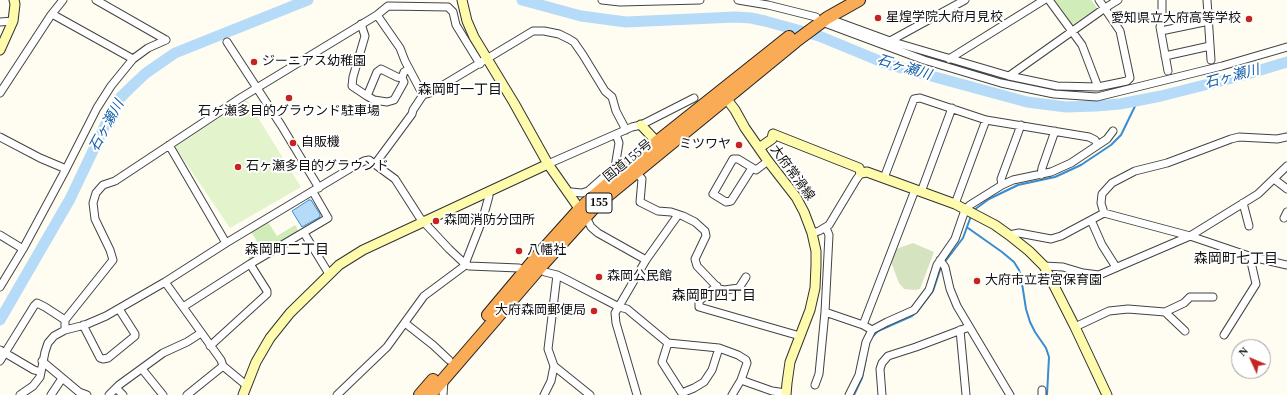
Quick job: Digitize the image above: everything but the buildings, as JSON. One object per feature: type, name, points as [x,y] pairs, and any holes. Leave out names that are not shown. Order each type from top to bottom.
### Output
[{"type":"highway","name":"国道155号","points":[[430,395],[537,270],[595,195],[657,142],[723,94],[843,0]]},
{"type":"highway","name":"国道155号","points":[[818,21],[859,0]]},
{"type":"highway","name":"国道155号","points":[[420,395],[535,259],[582,213],[597,204],[636,172],[723,94]]},
{"type":"street","points":[[0,50],[13,21],[14,0]]},
{"type":"street","points":[[0,93],[52,14],[64,0]]},
{"type":"street","points":[[0,287],[23,249],[66,170],[103,97],[133,59],[148,48],[166,40],[106,2],[96,0]]},
{"type":"street","points":[[462,0],[467,21],[483,61]]},
{"type":"street","points":[[602,0],[700,0]]},
{"type":"street","points":[[738,0],[768,2],[924,60],[1001,83],[1054,94],[1097,97],[1222,66],[1287,47]]},
{"type":"street","points":[[890,41],[965,0]]},
{"type":"street","points":[[949,59],[1044,0]]},
{"type":"street","points":[[1049,0],[1082,45],[1098,87]]},
{"type":"street","points":[[818,21],[1009,76],[1057,86],[1098,87],[1127,81],[1130,78],[1120,30],[1099,0]]},
{"type":"street","points":[[1009,76],[1072,30],[1118,0]]},
{"type":"street","points":[[1162,0],[1162,20],[1160,31],[1168,71]]},
{"type":"street","points":[[1208,0],[1211,60]]},
{"type":"street","points":[[65,330],[65,320],[113,260],[110,250],[95,219],[93,204],[96,193],[103,185],[115,180],[257,88],[388,6],[448,7],[453,12],[456,24],[514,103],[548,164],[591,227],[598,233],[646,260]]},
{"type":"street","points":[[52,14],[133,59]]},
{"type":"street","points":[[377,14],[400,48],[423,95]]},
{"type":"street","points":[[0,22],[13,21]]},
{"type":"street","points":[[1160,31],[1209,22]]},
{"type":"street","points":[[361,24],[366,36],[352,86],[374,100],[387,102],[394,100],[404,82],[402,78],[404,72],[409,69]]},
{"type":"street","points":[[375,164],[412,114],[423,95],[430,93],[533,31],[544,31],[558,34],[569,39],[578,47],[605,91],[612,97],[616,111],[626,130]]},
{"type":"street","points":[[183,307],[250,264],[328,218],[316,190],[257,88],[227,42]]},
{"type":"street","points":[[1165,56],[1210,46]]},
{"type":"street","points":[[367,96],[377,72],[381,70],[402,78]]},
{"type":"street","name":"大府常滑線","points":[[723,94],[768,162],[796,197],[804,212],[812,233],[816,251],[817,276],[813,301],[790,362],[786,383],[786,394]]},
{"type":"street","points":[[243,395],[256,362],[270,338],[290,313],[329,274],[349,258],[363,250],[548,164],[632,126],[641,125],[694,98]]},
{"type":"street","points":[[884,178],[914,99],[920,98],[986,120],[1089,137],[1096,140],[1098,145]]},
{"type":"street","points":[[863,325],[952,108]]},
{"type":"street","points":[[954,204],[986,120]]},
{"type":"street","points":[[641,125],[657,142]]},
{"type":"street","points":[[1002,185],[1001,179],[1021,125]]},
{"type":"street","points":[[1041,175],[1055,131]]},
{"type":"street","points":[[849,395],[859,375],[866,342],[872,330],[914,310],[929,290],[937,265],[955,239],[970,212],[970,205],[1002,185],[1023,178],[1051,172],[1071,163],[1107,139],[1113,132]]},
{"type":"street","points":[[568,194],[571,192],[582,193],[588,191],[615,167],[620,143],[616,134]]},
{"type":"street","points":[[759,148],[772,138],[773,134],[859,168],[861,173]]},
{"type":"street","points":[[0,137],[66,170]]},
{"type":"street","points":[[1104,213],[1101,203],[1102,194],[1112,183],[1135,171],[1167,163],[1239,137],[1278,139],[1287,137]]},
{"type":"street","points":[[169,145],[226,243]]},
{"type":"street","points":[[752,168],[731,201],[726,202],[713,194],[733,159],[738,159],[756,170],[768,162]]},
{"type":"street","points":[[20,395],[33,386],[40,376],[42,361],[48,343],[54,336],[65,330],[106,316],[119,309],[364,161],[369,160],[395,178],[424,222],[465,264],[469,266],[519,268]]},
{"type":"street","points":[[1044,266],[1064,267],[1083,273],[1099,275],[1190,236],[1258,194],[1287,166]]},
{"type":"street","points":[[636,172],[642,180],[640,202],[658,211],[678,215],[695,222],[705,231],[706,236],[695,259],[697,266],[719,289],[724,290],[739,288],[746,276]]},
{"type":"street","points":[[812,233],[819,232],[826,228],[834,218],[861,173],[867,172],[954,204],[995,225],[1029,251],[1044,266],[1107,395]]},
{"type":"street","points":[[1274,179],[1287,189]]},
{"type":"street","points":[[336,395],[387,347],[424,296],[463,267],[483,218],[489,196],[488,192]]},
{"type":"street","points":[[1243,203],[1249,226]]},
{"type":"street","points":[[1009,235],[1019,233],[1050,239],[1061,236],[1104,213],[1190,236],[1252,257],[1287,265]]},
{"type":"street","points":[[637,395],[616,323],[615,313],[646,260],[678,215]]},
{"type":"street","points":[[1092,220],[1102,245],[1116,267]]},
{"type":"street","points":[[815,385],[820,374],[825,312],[829,234],[826,228]]},
{"type":"street","points":[[304,233],[329,274]]},
{"type":"street","points":[[0,235],[23,249]]},
{"type":"street","points":[[1224,335],[1256,284],[1251,262],[1252,257]]},
{"type":"street","points":[[940,260],[945,267],[952,295],[969,327],[1010,395]]},
{"type":"street","points":[[210,346],[268,292],[250,264]]},
{"type":"street","points":[[545,272],[557,275],[619,307],[627,309],[668,343],[719,348],[738,355],[746,360],[747,363],[741,380],[732,395]]},
{"type":"street","points":[[557,275],[548,350],[554,366],[590,395]]},
{"type":"street","points":[[165,282],[223,366],[246,385]]},
{"type":"street","points":[[716,286],[699,301],[699,307],[800,336]]},
{"type":"street","points":[[1075,327],[1110,311],[1128,309],[1165,312],[1184,303],[1190,296],[1213,297]]},
{"type":"street","points":[[0,361],[3,351],[34,306],[37,304],[45,307],[65,320]]},
{"type":"street","points":[[83,325],[100,358],[108,358],[135,336],[119,309]]},
{"type":"street","points":[[825,312],[863,325],[872,330]]},
{"type":"street","points":[[1165,312],[1186,331]]},
{"type":"street","points":[[405,323],[450,360]]},
{"type":"street","points":[[882,395],[880,369],[882,363],[888,356],[969,327]]},
{"type":"street","points":[[960,330],[966,395]]},
{"type":"street","points":[[109,395],[116,388],[163,353],[187,342],[200,333]]},
{"type":"street","points":[[668,343],[662,362],[682,394],[704,382],[712,370],[719,348]]},
{"type":"street","points":[[3,351],[34,370],[41,372]]},
{"type":"street","points":[[42,361],[79,394],[87,395]]},
{"type":"street","points":[[187,395],[223,366]]},
{"type":"street","points":[[545,395],[551,381],[554,366]]},
{"type":"street","points":[[142,369],[163,395]]},
{"type":"street","points":[[50,395],[61,380],[61,377]]},
{"type":"street","points":[[443,395],[444,379]]},
{"type":"street","points":[[741,380],[772,391],[786,394]]},
{"type":"street","points":[[116,388],[123,395]]},
{"type":"green space","points":[[1054,0],[1091,0],[1097,8],[1072,25]]},
{"type":"green space","name":"石ヶ瀬多目的グラウンド","points":[[247,100],[301,187],[230,228],[175,147]]},
{"type":"green space","points":[[266,219],[277,236],[295,225],[299,232],[251,262],[245,251],[258,243],[250,230]]},
{"type":"green space","points":[[913,243],[934,252],[920,289],[915,290],[904,289],[899,283],[891,262],[896,249]]},
{"type":"water","points":[[311,200],[320,214],[320,217],[302,227],[292,211]]},
{"type":"waterway","name":"石ヶ瀬川","points":[[0,320],[70,199],[118,100],[146,73],[175,53],[308,0]]},
{"type":"waterway","name":"石ヶ瀬川","points":[[522,0],[581,16],[626,22],[735,17],[751,18],[819,36],[887,64],[1027,102],[1066,107],[1120,104],[1161,96],[1244,75],[1287,62]]},
{"type":"waterway","points":[[974,210],[989,199],[1018,185],[1055,177],[1081,165],[1111,145],[1121,135],[1138,100]]},
{"type":"waterway","points":[[872,337],[878,331],[912,316],[917,312],[933,291],[941,267],[963,238],[971,216]]},
{"type":"waterway","points":[[968,228],[1002,252],[1014,262],[1019,270],[1026,309],[1030,322],[1046,348],[1049,357],[1047,395]]},
{"type":"waterway","points":[[854,395],[862,378],[866,358]]},
{"type":"place","name":"星煌学院大府月見校","points":[[878,18]]},
{"type":"place","name":"愛知県立大府高等学校","points":[[1249,19]]},
{"type":"place","name":"ジーニアス幼稚園","points":[[254,62]]},
{"type":"place","name":"石ヶ瀬多目的グラウンド駐車場","points":[[289,98]]},
{"type":"place","name":"自販機","points":[[293,143]]},
{"type":"place","name":"ミツワヤ","points":[[739,145]]},
{"type":"place","name":"石ヶ瀬多目的グラウンド","points":[[238,167]]},
{"type":"place","name":"森岡消防分団所","points":[[436,221]]},
{"type":"place","name":"八幡社","points":[[519,251]]},
{"type":"place","name":"森岡公民館","points":[[599,277]]},
{"type":"place","name":"大府市立若宮保育園","points":[[977,281]]},
{"type":"place","name":"大府森岡郵便局","points":[[594,311]]},
{"type":"district","name":"森岡町一丁目","points":[[460,90]]},
{"type":"district","name":"森岡町二丁目","points":[[287,250]]},
{"type":"district","name":"森岡町七丁目","points":[[1236,259]]},
{"type":"district","name":"森岡町四丁目","points":[[714,296]]}]
